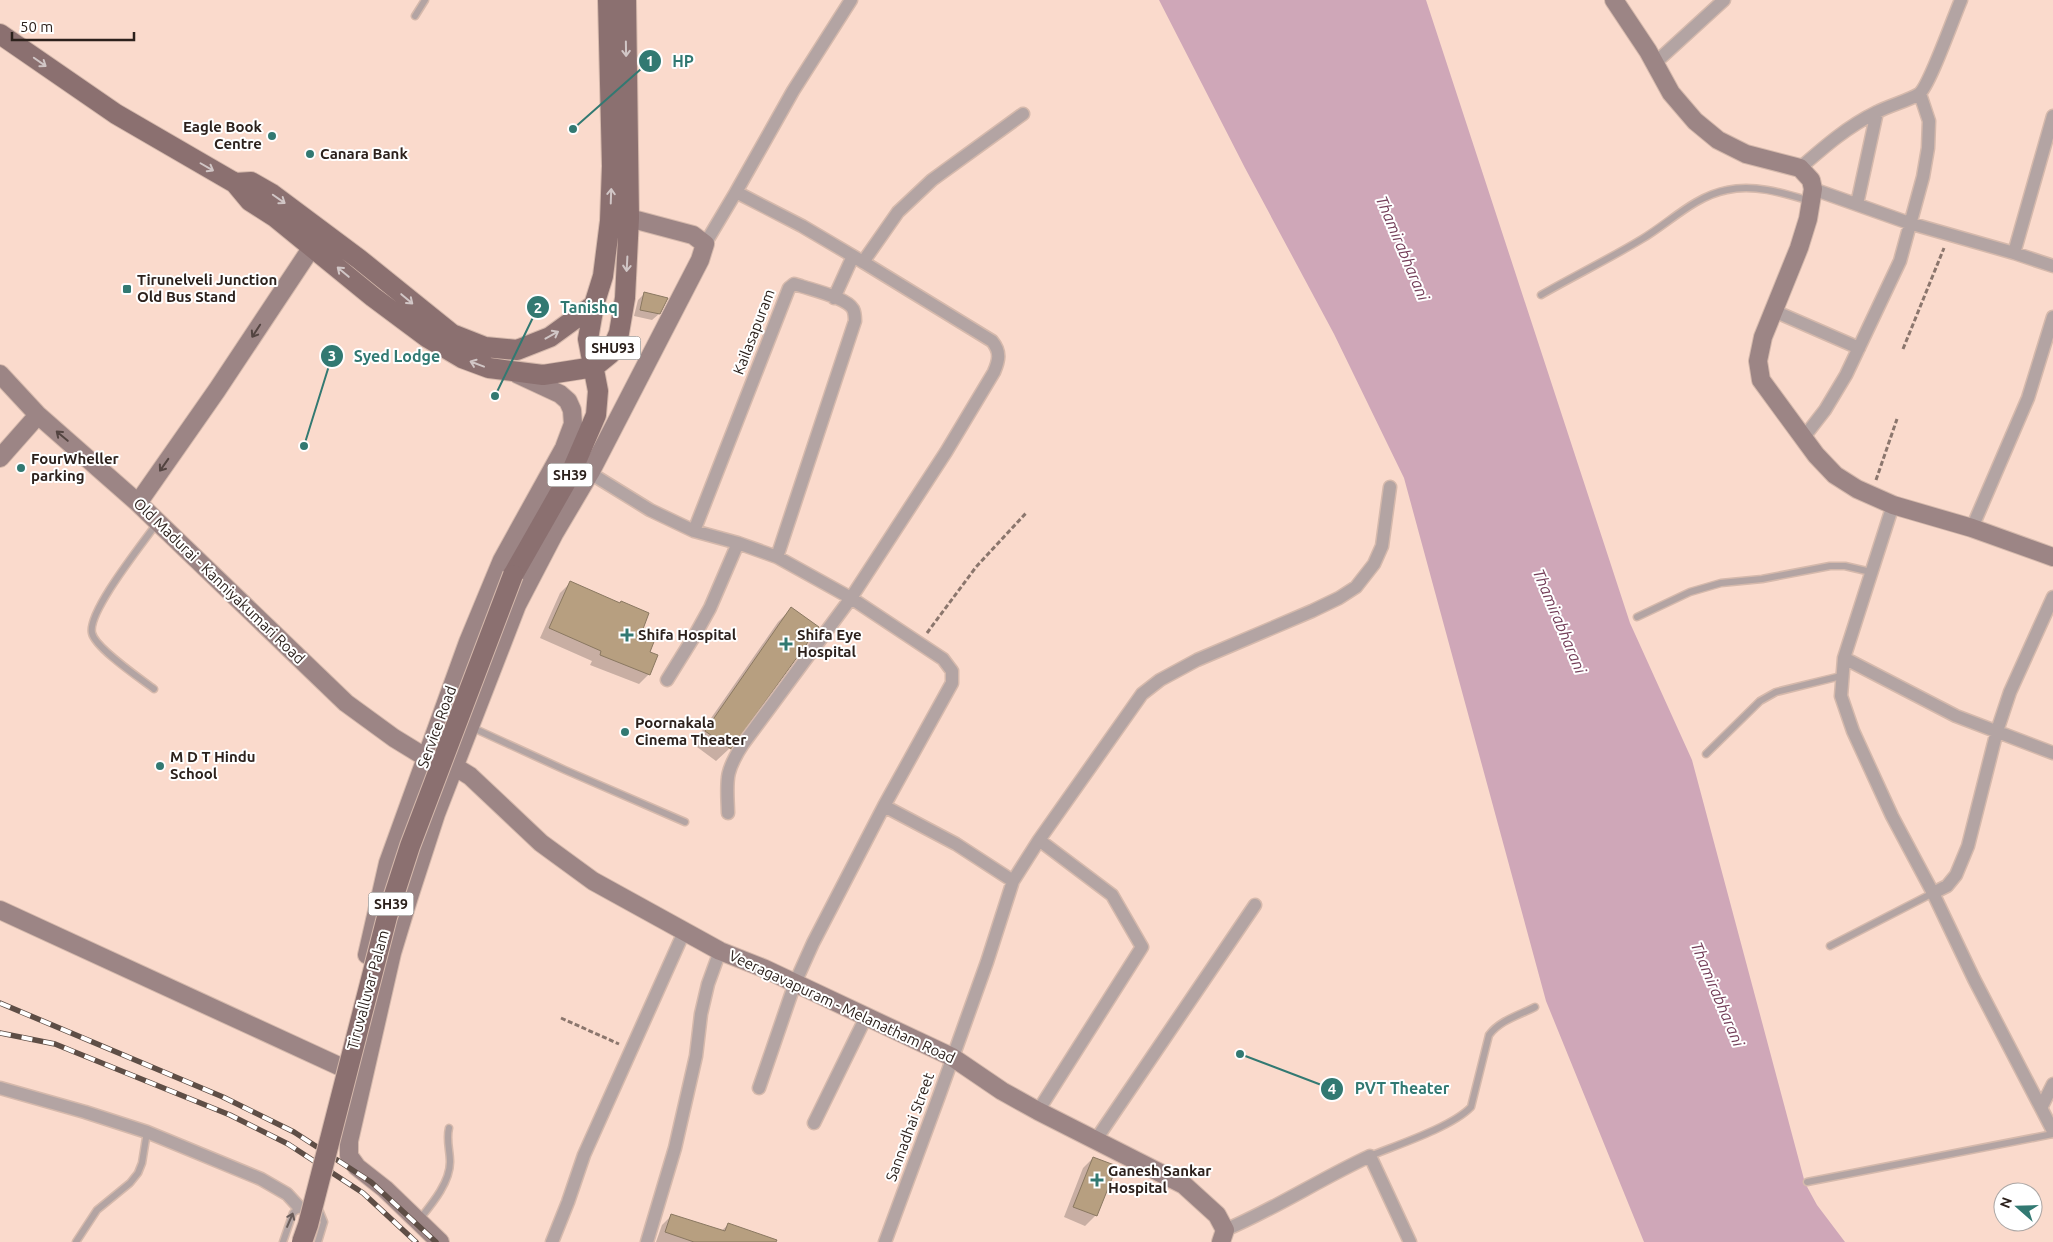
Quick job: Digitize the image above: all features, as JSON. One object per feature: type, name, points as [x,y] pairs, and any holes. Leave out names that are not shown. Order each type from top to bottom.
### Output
[{"type":"main road","points":[[594,367],[588,339],[594,305],[603,276],[610,221],[612,166],[608,0]]},
{"type":"main road","name":"SHU93","points":[[0,34],[116,114],[234,182],[250,201],[428,338],[462,358],[489,368],[543,375],[594,367],[610,354],[619,333],[625,298],[629,218],[626,0]]},
{"type":"main road","points":[[1614,0],[1672,93],[1695,121],[1718,140],[1746,154],[1800,168],[1811,180],[1812,195],[1808,219],[1799,248],[1763,338],[1758,361],[1761,380],[1804,436],[1816,455],[1835,475],[1857,489],[1893,504],[1972,528],[2053,557]]},
{"type":"main road","name":"SHU93","points":[[234,182],[251,182],[272,194],[359,259],[452,334],[485,347],[517,350],[550,337],[594,305]]},
{"type":"main road","points":[[440,1242],[385,1189],[357,1167],[349,1156],[349,1141],[395,944],[436,814],[454,766],[518,606],[554,534],[590,473],[700,260],[705,244],[693,235],[629,218]]},
{"type":"main road","points":[[138,503],[217,390],[312,247]]},
{"type":"main road","name":"Tiruvalluvar Palam","points":[[302,1242],[308,1225],[387,917],[410,846],[513,575],[571,473],[596,415],[598,391],[594,367]]},
{"type":"main road","name":"Service Road","points":[[326,1128],[388,864],[425,757],[468,642],[502,560],[564,448],[572,424],[572,410],[568,401],[560,394],[548,390],[516,373]]},
{"type":"main road","name":"Old Madurai - Kanniyakumari Road","points":[[0,374],[38,415],[138,503],[346,703],[394,738],[425,757],[454,766]]},
{"type":"main road","points":[[0,458],[38,415]]},
{"type":"main road","name":"Veeragavapuram - Melanatham Road","points":[[454,766],[470,776],[541,843],[593,881],[720,950],[952,1057],[1002,1091],[1038,1111],[1184,1185],[1217,1215],[1223,1236]]},
{"type":"main road","points":[[0,910],[341,1067],[364,1080]]},
{"type":"street","points":[[705,244],[793,91],[851,0]]},
{"type":"street","points":[[1654,63],[1724,0]]},
{"type":"street","points":[[1800,168],[1859,121],[1920,94],[1928,81],[1961,0]]},
{"type":"street","points":[[1804,436],[1825,410],[1846,375],[1900,261],[1923,176],[1928,148],[1929,121],[1920,94]]},
{"type":"street","points":[[1857,204],[1877,112]]},
{"type":"street","points":[[834,298],[858,259],[898,212],[932,180],[1023,114]]},
{"type":"street","points":[[2014,253],[2053,116]]},
{"type":"street","points":[[728,813],[727,778],[731,763],[742,744],[851,598],[946,452],[994,372],[999,359],[998,348],[992,341],[802,226],[736,192]]},
{"type":"street","points":[[1812,195],[1857,204],[1909,223],[2053,266]]},
{"type":"street","name":"Kailasapuram","points":[[694,531],[788,288],[794,284],[801,286],[852,307],[855,313],[855,321],[776,557]]},
{"type":"street","points":[[1774,311],[1859,348]]},
{"type":"street","points":[[1972,528],[2028,398],[2053,317]]},
{"type":"street","points":[[590,473],[650,510],[694,531],[738,543],[776,557],[851,598],[943,659],[952,671],[952,683],[838,893],[795,983],[759,1088]]},
{"type":"street","name":"Sannadhai Street","points":[[885,1242],[987,962],[1013,881],[1039,840],[1142,694],[1160,680],[1197,660],[1312,611],[1339,598],[1356,587],[1370,570],[1382,546],[1390,487]]},
{"type":"street","points":[[1893,504],[1844,658],[1841,696],[1853,731],[1892,816],[1933,892],[1974,979],[2053,1133]]},
{"type":"street","points":[[667,680],[710,608],[738,543]]},
{"type":"street","points":[[1933,892],[1947,886],[1956,875],[1968,846],[1997,731],[2010,692],[2053,597]]},
{"type":"street","points":[[1844,658],[1956,716],[2053,754]]},
{"type":"street","points":[[884,806],[956,844],[1013,881]]},
{"type":"street","points":[[1038,1111],[1142,947],[1112,895],[1039,840]]},
{"type":"street","points":[[1095,1141],[1255,905]]},
{"type":"street","points":[[552,1242],[584,1155],[684,932]]},
{"type":"street","points":[[646,1242],[675,1148],[696,1056],[703,1007],[720,950]]},
{"type":"street","points":[[814,1123],[866,1016]]},
{"type":"street","points":[[2041,1108],[2053,1084]]},
{"type":"street","points":[[0,1088],[147,1132],[261,1179],[287,1194],[302,1207]]},
{"type":"street","points":[[1223,1236],[1337,1172],[1370,1156],[1410,1242]]},
{"type":"lane","points":[[415,16],[425,0]]},
{"type":"lane","points":[[1541,295],[1641,240],[1710,194],[1751,188],[1812,195]]},
{"type":"lane","points":[[154,689],[100,647],[92,634],[94,617],[104,599],[158,522]]},
{"type":"lane","points":[[1636,617],[1690,592],[1721,583],[1762,579],[1830,566],[1845,566],[1872,572]]},
{"type":"lane","points":[[1706,754],[1760,701],[1776,692],[1842,676]]},
{"type":"lane","points":[[470,726],[685,822]]},
{"type":"lane","points":[[1830,946],[1933,892]]},
{"type":"lane","points":[[1370,1156],[1452,1121],[1465,1113],[1471,1107],[1489,1035],[1494,1028],[1502,1023],[1535,1007]]},
{"type":"lane","points":[[418,1221],[435,1200],[448,1172],[450,1164],[447,1136],[449,1128]]},
{"type":"lane","points":[[76,1242],[97,1210],[130,1183],[138,1173],[142,1163],[147,1132]]},
{"type":"lane","points":[[1807,1182],[2053,1133]]},
{"type":"lane","points":[[283,1242],[293,1214],[302,1207],[309,1197]]},
{"type":"lane","points":[[302,1207],[320,1212],[324,1222],[318,1242]]},
{"type":"path","points":[[1903,350],[1949,235]]},
{"type":"path","points":[[1871,495],[1898,419]]},
{"type":"path","points":[[918,643],[965,581],[1027,512]]},
{"type":"path","points":[[561,1018],[631,1049]]},
{"type":"water","name":"Thamirabharani","points":[[1159,0],[1426,0],[1630,623],[1692,760],[1805,1183],[1817,1205],[1845,1242],[1644,1242],[1546,1001],[1404,478],[1334,334],[1245,168]]},
{"type":"building","points":[[644,292],[668,298],[660,314],[640,310]]},
{"type":"building","points":[[570,581],[620,603],[621,601],[649,613],[643,629],[657,634],[650,652],[658,655],[650,675],[600,655],[601,651],[549,628]]},
{"type":"building","points":[[791,607],[819,627],[731,749],[705,731]]},
{"type":"building","points":[[1093,1157],[1117,1166],[1097,1216],[1073,1207]]},
{"type":"building","points":[[671,1214],[725,1231],[728,1223],[777,1240],[776,1242],[694,1242],[665,1232]]},
{"type":"railway","points":[[0,1003],[223,1097],[294,1132],[371,1182],[436,1242]]},
{"type":"railway","points":[[0,1033],[55,1044],[230,1115],[288,1144],[363,1193],[416,1242]]},
{"type":"place","name":"HP","points":[[573,129]]},
{"type":"place","name":"Eagle Book Centre","points":[[272,136]]},
{"type":"place","name":"Canara Bank","points":[[310,154]]},
{"type":"place","name":"Tirunelveli Junction Old Bus Stand","points":[[127,289]]},
{"type":"place","name":"Tanishq","points":[[495,396]]},
{"type":"place","name":"Syed Lodge","points":[[304,446]]},
{"type":"place","name":"FourWheller parking","points":[[21,468]]},
{"type":"place","name":"Shifa Hospital","points":[[627,635]]},
{"type":"place","name":"Shifa Eye Hospital","points":[[786,644]]},
{"type":"place","name":"Poornakala Cinema Theater","points":[[625,732]]},
{"type":"place","name":"M D T Hindu School","points":[[160,766]]},
{"type":"place","name":"PVT Theater","points":[[1240,1054]]},
{"type":"place","name":"Ganesh Sankar Hospital","points":[[1097,1180]]}]
